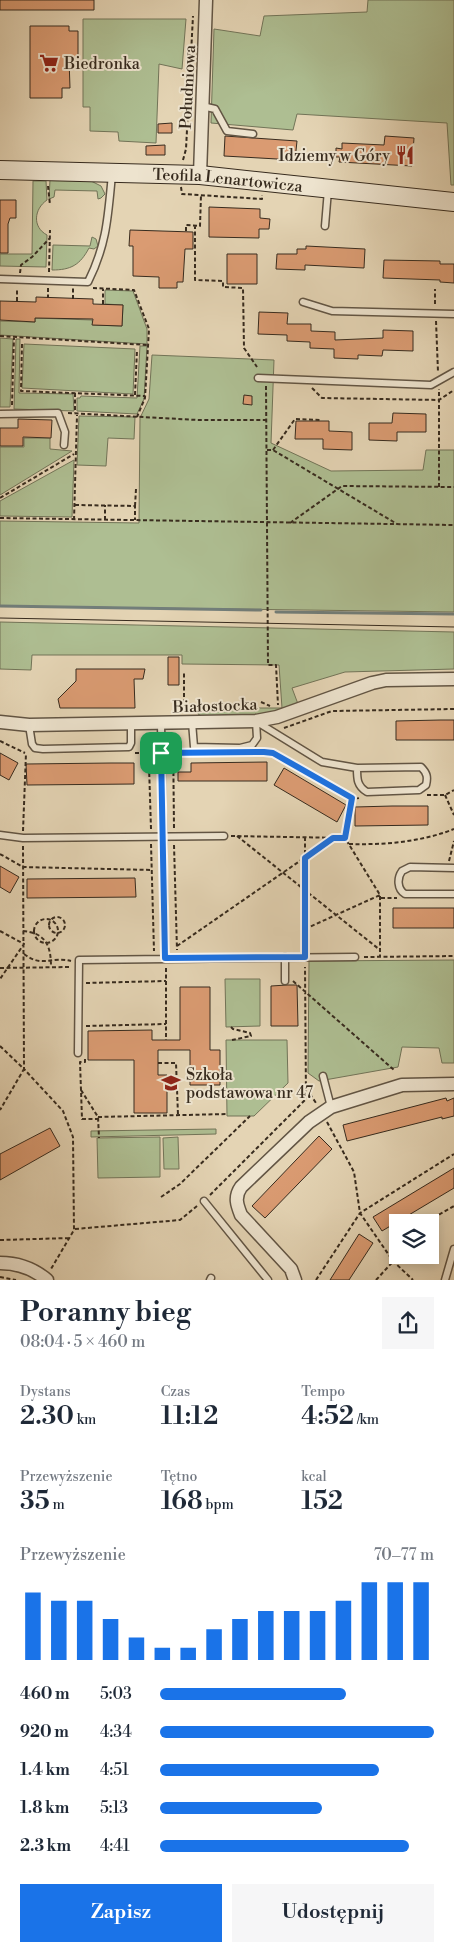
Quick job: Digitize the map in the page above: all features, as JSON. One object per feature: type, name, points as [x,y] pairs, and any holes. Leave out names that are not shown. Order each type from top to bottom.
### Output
[{"type":"street","name":"Południowa","points":[[200,175],[206,0]]},
{"type":"street","name":"Teofila Lenartowicza","points":[[0,170],[200,175],[454,202]]},
{"type":"street","name":"Białostocka","points":[[0,722],[29,725],[256,721],[277,717],[372,683],[386,680],[454,679]]},
{"type":"street","points":[[295,1280],[291,1269],[241,1215],[236,1194],[309,1122],[326,1110],[402,1085],[454,1084]]},
{"type":"street","points":[[0,1263],[12,1263],[47,1279]]},
{"type":"lane","points":[[202,106],[215,109],[227,131],[253,134]]},
{"type":"lane","points":[[0,279],[19,283],[48,284],[88,282],[100,258],[108,215],[112,172]]},
{"type":"lane","points":[[325,226],[328,189]]},
{"type":"lane","points":[[303,302],[332,311],[454,314]]},
{"type":"lane","points":[[258,378],[431,385],[454,372]]},
{"type":"lane","points":[[0,414],[58,412],[65,432],[64,445]]},
{"type":"lane","points":[[188,722],[194,747],[240,748],[252,746],[257,738],[256,721]]},
{"type":"lane","points":[[256,721],[322,762],[357,768],[421,768],[426,772],[426,785],[419,790],[367,792],[360,788],[357,780],[357,768]]},
{"type":"lane","points":[[161,723],[165,962]]},
{"type":"lane","points":[[29,725],[32,744],[35,748],[43,749],[129,747],[132,743],[131,724]]},
{"type":"lane","points":[[0,835],[23,838],[224,836]]},
{"type":"lane","points":[[450,868],[410,867],[402,871],[399,876],[399,888],[402,893],[410,895],[454,894]]},
{"type":"lane","points":[[285,957],[285,977]]},
{"type":"lane","points":[[81,1053],[78,1026],[79,960],[165,962],[285,957],[355,957]]},
{"type":"lane","points":[[323,1076],[326,1110]]},
{"type":"lane","points":[[204,1201],[268,1280]]},
{"type":"lane","points":[[445,1280],[454,1250]]},
{"type":"path","points":[[181,168],[186,150],[193,12]]},
{"type":"path","points":[[48,178],[50,205]]},
{"type":"path","points":[[182,194],[262,199]]},
{"type":"path","points":[[186,231],[186,225],[200,226],[201,195]]},
{"type":"path","points":[[196,225],[195,280],[223,281],[223,287],[243,288],[244,348],[257,367]]},
{"type":"path","points":[[48,298],[50,230]]},
{"type":"path","points":[[17,301],[21,265],[32,257],[50,238]]},
{"type":"path","points":[[40,287],[48,284]]},
{"type":"path","points":[[65,288],[73,288],[73,299]]},
{"type":"path","points":[[90,288],[134,290],[149,328],[145,396],[137,417]]},
{"type":"path","points":[[103,289],[103,304]]},
{"type":"path","points":[[0,336],[148,345]]},
{"type":"path","points":[[12,406],[14,337]]},
{"type":"path","points":[[20,391],[22,344]]},
{"type":"path","points":[[135,395],[137,350]]},
{"type":"path","points":[[261,702],[278,709],[276,665],[268,665],[266,378]]},
{"type":"path","points":[[303,380],[322,398],[440,400],[454,390]]},
{"type":"path","points":[[13,388],[20,391],[145,396]]},
{"type":"path","points":[[74,520],[75,393]]},
{"type":"path","points":[[58,412],[137,417],[266,420]]},
{"type":"path","points":[[272,450],[295,419],[321,420]]},
{"type":"path","points":[[267,450],[272,450],[398,525]]},
{"type":"path","points":[[0,498],[74,454]]},
{"type":"path","points":[[290,523],[337,488],[454,488]]},
{"type":"path","points":[[135,520],[136,489]]},
{"type":"path","points":[[105,505],[105,520]]},
{"type":"path","points":[[75,506],[136,506]]},
{"type":"path","points":[[0,518],[454,525]]},
{"type":"path","points":[[184,673],[188,722]]},
{"type":"path","points":[[272,732],[332,711],[454,709]]},
{"type":"path","points":[[0,741],[26,753],[23,838],[24,1069],[0,1110]]},
{"type":"path","points":[[130,753],[191,752]]},
{"type":"path","points":[[255,752],[273,753],[352,798],[362,798]]},
{"type":"path","points":[[427,796],[445,795],[454,790]]},
{"type":"path","points":[[445,795],[454,815]]},
{"type":"path","points":[[352,798],[345,838],[380,895],[380,957]]},
{"type":"path","points":[[349,844],[390,843],[427,838],[454,830]]},
{"type":"path","points":[[224,836],[345,838]]},
{"type":"path","points":[[237,836],[380,950]]},
{"type":"path","points":[[74,1230],[180,1220],[204,1201],[306,1099],[305,837]]},
{"type":"path","points":[[177,946],[333,838]]},
{"type":"path","points":[[450,868],[454,842]]},
{"type":"path","points":[[0,854],[23,867],[152,870]]},
{"type":"path","points":[[305,929],[380,895]]},
{"type":"path","points":[[33,932],[38,940],[47,943],[54,940],[58,932],[64,927],[63,920],[58,917],[51,920]]},
{"type":"path","points":[[33,932],[37,922],[45,918],[56,924],[58,932]]},
{"type":"path","points":[[51,920],[50,929],[58,932]]},
{"type":"path","points":[[0,931],[24,944]]},
{"type":"path","points":[[24,931],[33,932],[44,938],[51,949],[51,968]]},
{"type":"path","points":[[0,979],[24,944]]},
{"type":"path","points":[[24,954],[38,962],[63,959],[78,964]]},
{"type":"path","points":[[355,957],[454,956]]},
{"type":"path","points":[[165,962],[166,1040]]},
{"type":"path","points":[[0,968],[24,968]]},
{"type":"path","points":[[285,977],[305,992],[394,1070]]},
{"type":"path","points":[[84,991],[84,983],[166,981]]},
{"type":"path","points":[[78,1026],[166,1024]]},
{"type":"path","points":[[232,1026],[233,1029],[250,1033],[251,1036],[232,1040]]},
{"type":"path","points":[[0,1046],[64,1111],[70,1126],[74,1150],[74,1230],[72,1238],[47,1279]]},
{"type":"path","points":[[81,1053],[84,1062],[80,1062],[82,1119],[227,1114]]},
{"type":"path","points":[[158,1063],[176,1063],[178,1115]]},
{"type":"path","points":[[81,1090],[98,1118],[99,1138]]},
{"type":"path","points":[[310,1094],[326,1110],[354,1172],[360,1213],[389,1255]]},
{"type":"path","points":[[161,1197],[180,1184],[250,1116]]},
{"type":"path","points":[[316,1280],[360,1213],[454,1154]]},
{"type":"path","points":[[439,1215],[454,1206]]},
{"type":"path","points":[[0,1240],[72,1238]]},
{"type":"path","points":[[376,1280],[390,1264]]},
{"type":"path","points":[[396,1264],[413,1280]]},
{"type":"path","points":[[0,1277],[16,1280]]},
{"type":"green space","points":[[368,0],[454,0],[454,185],[451,185],[447,123],[297,114],[293,130],[211,123],[214,29],[260,36],[264,16],[367,12]]},
{"type":"green space","points":[[83,19],[186,19],[182,69],[159,64],[156,143],[119,141],[118,132],[90,131],[90,107],[83,107]]},
{"type":"green space","points":[[50,180],[91,181],[101,186],[105,194],[98,199],[97,191],[55,190],[54,197],[49,199]]},
{"type":"green space","points":[[33,181],[46,181],[47,200],[39,208],[36,218],[42,232],[47,235],[46,267],[0,266],[0,254],[32,254]]},
{"type":"green space","points":[[92,237],[96,239],[98,246],[94,249],[89,248],[82,259],[70,268],[52,270],[53,245],[90,246]]},
{"type":"green space","points":[[105,290],[133,291],[147,329],[147,344],[0,335],[0,321],[35,322],[35,318],[92,320],[93,325],[122,326],[123,305],[105,304]]},
{"type":"green space","points":[[0,338],[13,339],[10,407],[0,407]]},
{"type":"green space","points":[[16,339],[20,339],[19,393],[73,394],[74,411],[14,409]]},
{"type":"green space","points":[[24,344],[135,349],[133,394],[22,388]]},
{"type":"green space","points":[[140,346],[147,346],[144,399],[137,414],[77,411],[77,398],[81,396],[137,398]]},
{"type":"green space","points":[[152,355],[274,360],[271,443],[331,471],[423,470],[426,450],[454,450],[454,612],[0,606],[0,521],[139,523],[140,418],[149,399]]},
{"type":"green space","points":[[79,416],[135,417],[134,439],[108,438],[106,466],[77,465]]},
{"type":"green space","points":[[24,438],[50,438],[50,449],[72,451],[0,495],[0,447],[24,447]]},
{"type":"green space","points":[[74,460],[72,517],[0,516],[0,501]]},
{"type":"green space","points":[[0,622],[454,632],[454,669],[345,672],[292,688],[298,704],[259,717],[205,718],[198,714],[197,708],[282,708],[279,665],[182,664],[182,655],[32,655],[31,670],[0,669]]},
{"type":"green space","points":[[454,960],[454,1063],[442,1063],[439,1048],[402,1047],[398,1067],[319,1081],[308,1073],[309,961]]},
{"type":"green space","points":[[225,979],[260,979],[260,1026],[226,1027]]},
{"type":"green space","points":[[226,1040],[287,1040],[288,1083],[254,1116],[227,1116]]},
{"type":"green space","points":[[216,1129],[216,1134],[91,1137],[91,1131]]},
{"type":"green space","points":[[160,1137],[160,1177],[98,1178],[97,1138]]},
{"type":"green space","points":[[178,1137],[179,1169],[164,1169],[163,1138]]},
{"type":"building","points":[[0,0],[94,0],[94,10],[0,10]]},
{"type":"building","points":[[30,26],[69,26],[69,31],[78,31],[78,59],[69,59],[70,88],[62,88],[62,98],[30,98]]},
{"type":"building","points":[[172,123],[172,133],[158,133],[158,124]]},
{"type":"building","points":[[225,136],[297,141],[295,160],[224,156]]},
{"type":"building","points":[[385,136],[414,138],[412,166],[339,162],[340,157],[336,157],[336,148],[342,149],[342,143],[384,145]]},
{"type":"building","points":[[165,145],[165,155],[146,155],[146,146]]},
{"type":"building","points":[[0,200],[16,200],[16,218],[10,218],[8,224],[8,253],[0,253]]},
{"type":"building","points":[[209,207],[260,209],[260,218],[270,219],[269,229],[259,229],[259,238],[209,237]]},
{"type":"building","points":[[130,230],[193,232],[193,249],[185,249],[183,282],[177,282],[177,288],[159,288],[159,277],[133,276],[133,246],[129,246]]},
{"type":"building","points":[[306,246],[365,249],[364,268],[305,265],[305,270],[276,269],[277,254],[297,254],[297,249],[306,249]]},
{"type":"building","points":[[227,254],[257,254],[257,284],[227,284]]},
{"type":"building","points":[[384,260],[440,261],[440,264],[454,264],[454,283],[440,282],[440,280],[383,278]]},
{"type":"building","points":[[36,297],[93,299],[93,304],[123,305],[122,326],[92,325],[93,319],[35,318],[35,322],[0,320],[0,301],[36,302]]},
{"type":"building","points":[[259,312],[288,313],[287,324],[311,324],[311,331],[335,332],[335,340],[383,338],[383,330],[413,331],[413,351],[383,350],[382,356],[358,355],[358,359],[334,358],[334,349],[310,348],[310,342],[287,341],[287,335],[258,334]]},
{"type":"building","points":[[244,395],[252,396],[252,405],[243,404]]},
{"type":"building","points":[[393,413],[426,414],[426,432],[397,432],[397,441],[369,440],[369,423],[392,423]]},
{"type":"building","points":[[18,419],[52,420],[51,438],[23,437],[23,446],[0,446],[0,428],[18,428]]},
{"type":"building","points":[[296,421],[329,421],[329,431],[352,432],[352,450],[323,449],[323,439],[295,439]]},
{"type":"building","points":[[168,657],[179,657],[179,685],[168,685]]},
{"type":"building","points":[[76,669],[145,669],[143,679],[134,679],[135,708],[60,708],[58,699],[76,681]]},
{"type":"building","points":[[454,720],[454,740],[396,740],[396,721]]},
{"type":"building","points":[[0,753],[18,763],[9,780],[0,775]]},
{"type":"building","points":[[267,762],[267,781],[178,781],[178,772],[191,772],[191,763]]},
{"type":"building","points":[[134,763],[134,784],[27,785],[26,764]]},
{"type":"building","points":[[284,768],[346,805],[337,822],[274,785]]},
{"type":"building","points":[[428,806],[428,825],[355,826],[355,807]]},
{"type":"building","points":[[0,866],[19,877],[10,893],[0,887]]},
{"type":"building","points":[[135,878],[136,897],[27,898],[27,879]]},
{"type":"building","points":[[393,908],[454,908],[454,928],[393,928]]},
{"type":"building","points":[[297,985],[298,1026],[271,1026],[271,986]]},
{"type":"building","points":[[180,987],[210,987],[210,1050],[220,1050],[220,1085],[190,1085],[190,1050],[158,1050],[158,1075],[167,1075],[167,1113],[134,1113],[134,1060],[88,1060],[88,1031],[152,1030],[152,1040],[180,1040]]},
{"type":"building","points":[[446,1098],[447,1101],[454,1098],[454,1116],[442,1119],[442,1117],[347,1141],[343,1125]]},
{"type":"building","points":[[50,1128],[60,1146],[0,1180],[0,1154]]},
{"type":"building","points":[[319,1136],[332,1149],[265,1218],[252,1206]]},
{"type":"building","points":[[454,1168],[454,1188],[410,1214],[389,1214],[389,1227],[382,1231],[373,1217]]},
{"type":"building","points":[[359,1234],[373,1243],[349,1280],[330,1280]]},
{"type":"waterway","points":[[0,606],[261,610]]},
{"type":"waterway","points":[[276,612],[454,614]]},
{"type":"tram line","points":[[0,618],[454,627]]},
{"type":"place","name":"Biedronka","points":[[49,63]]},
{"type":"place","name":"Idziemy w Góry","points":[[405,155]]},
{"type":"place","name":"Szkoła podstawowa nr 47","points":[[171,1083]]},
{"type":"route","points":[[161,753],[273,753],[352,798],[345,838],[333,838],[305,858],[305,957],[165,958],[161,753]]}]
